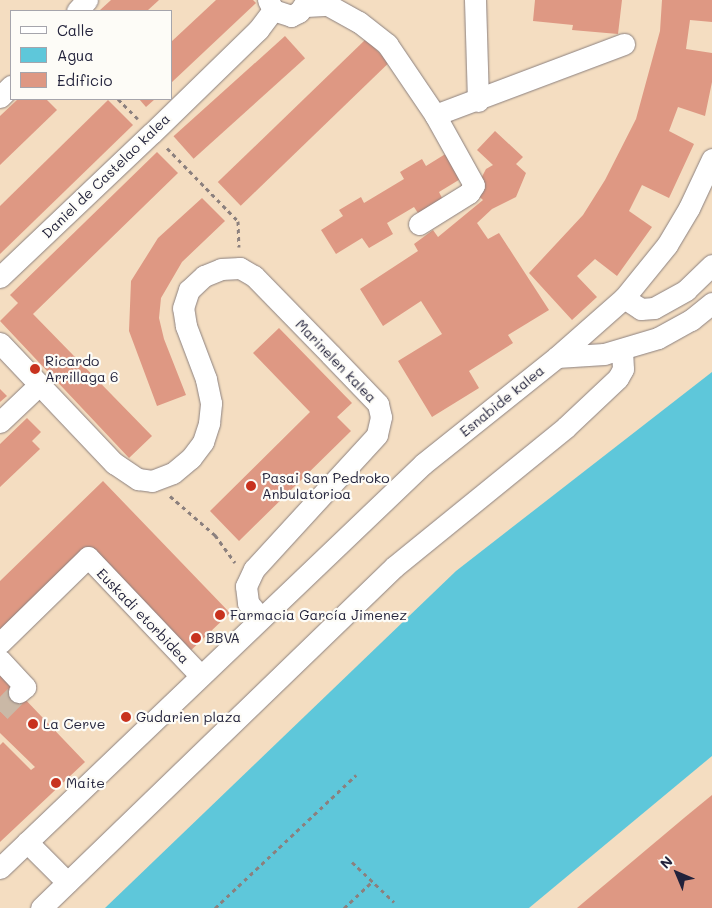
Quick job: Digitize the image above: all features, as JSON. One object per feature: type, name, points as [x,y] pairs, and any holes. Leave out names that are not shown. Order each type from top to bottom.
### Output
[{"type":"street","points":[[475,0],[478,101]]},
{"type":"street","points":[[271,5],[291,16],[306,3],[328,5],[359,22],[386,44],[435,115],[474,185],[469,193],[420,224]]},
{"type":"street","name":"Daniel de Castelao kalea","points":[[0,277],[215,71],[271,5]]},
{"type":"street","points":[[435,115],[478,101],[624,44]]},
{"type":"street","points":[[0,97],[10,87]]},
{"type":"street","name":"Esnabide kalea","points":[[260,617],[423,464],[557,357],[624,298],[667,245],[690,208],[712,159]]},
{"type":"street","points":[[624,298],[641,309],[654,308],[686,290],[712,266]]},
{"type":"street","points":[[0,343],[114,463],[138,479],[152,481],[173,473],[191,458],[203,442],[211,403],[206,379],[186,326],[183,308],[189,290],[204,276],[221,269],[247,272]]},
{"type":"street","name":"Marinelen kalea","points":[[246,586],[254,569],[377,435],[381,417],[378,404],[247,272]]},
{"type":"street","points":[[557,357],[590,356],[622,350],[658,338],[692,320],[712,303]]},
{"type":"street","points":[[41,908],[394,567],[566,427],[618,378],[623,369],[622,350]]},
{"type":"street","points":[[0,422],[40,384]]},
{"type":"street","name":"Euskadi etorbidea","points":[[0,642],[88,558],[200,675]]},
{"type":"street","points":[[246,586],[248,603],[260,617]]},
{"type":"street","name":"Euskadi etorbidea","points":[[0,868],[260,617]]},
{"type":"street","points":[[0,660],[25,687],[19,692]]},
{"type":"street","points":[[27,842],[67,882]]},
{"type":"path","points":[[119,100],[133,114]]},
{"type":"path","points":[[168,150],[238,221],[247,272]]},
{"type":"path","points":[[168,494],[215,535],[232,556],[246,586]]},
{"type":"path","points":[[215,908],[356,775]]},
{"type":"path","points":[[352,862],[394,902]]},
{"type":"path","points":[[344,908],[372,881]]},
{"type":"water","points":[[712,372],[712,756],[529,908],[105,908],[456,571]]},
{"type":"building","points":[[111,0],[159,0],[148,10],[100,10]]},
{"type":"building","points":[[216,0],[253,0],[256,3],[172,82],[172,41]]},
{"type":"building","points":[[535,0],[622,0],[618,34],[572,30],[573,25],[533,21]]},
{"type":"building","points":[[662,0],[712,0],[712,22],[690,20],[686,49],[712,53],[712,82],[705,116],[678,107],[669,131],[694,144],[669,198],[642,185],[629,211],[652,227],[617,276],[595,259],[577,276],[597,297],[572,320],[529,273],[583,215],[605,180],[636,119],[660,31]]},
{"type":"building","points":[[285,36],[305,58],[194,159],[174,136]]},
{"type":"building","points":[[366,39],[389,63],[241,206],[218,182]]},
{"type":"building","points":[[17,100],[47,100],[57,110],[0,165],[0,116]]},
{"type":"building","points":[[108,100],[133,125],[0,254],[0,206]]},
{"type":"building","points":[[140,100],[154,100],[146,107]]},
{"type":"building","points":[[495,131],[523,157],[516,164],[526,173],[516,197],[492,209],[477,223],[488,239],[499,233],[549,310],[508,335],[513,343],[469,371],[479,388],[432,417],[398,361],[442,334],[421,301],[383,326],[360,289],[418,251],[414,244],[433,230],[438,237],[483,200],[474,192],[486,169],[493,165],[477,150]]},
{"type":"building","points":[[157,152],[178,173],[33,314],[152,436],[129,458],[0,321],[18,303],[10,295]]},
{"type":"building","points":[[447,153],[462,178],[439,192],[444,202],[420,216],[414,207],[387,223],[393,234],[369,248],[362,238],[336,254],[321,230],[343,216],[339,210],[361,197],[364,203],[404,179],[400,172],[422,159],[426,166]]},
{"type":"building","points":[[202,198],[225,221],[182,262],[161,298],[159,318],[164,339],[186,395],[157,406],[129,331],[131,281],[158,238]]},
{"type":"building","points":[[279,328],[352,403],[337,417],[351,431],[239,541],[210,511],[310,412],[253,353]]},
{"type":"building","points":[[0,389],[7,396],[0,402]]},
{"type":"building","points":[[27,418],[41,432],[32,441],[40,449],[0,487],[0,444]]},
{"type":"building","points":[[103,481],[230,613],[186,655],[86,547],[0,630],[0,581]]},
{"type":"building","points":[[0,673],[85,762],[0,842],[0,745],[3,742],[31,770],[35,767],[0,733]]},
{"type":"building","points":[[712,795],[712,908],[577,908],[684,818]]},
{"type":"tunnel","points":[[0,711],[19,692]]},
{"type":"place","name":"Ricardo Arrillaga 6","points":[[35,369]]},
{"type":"place","name":"Pasai San Pedroko Anbulatorioa","points":[[251,486]]},
{"type":"place","name":"Farmacia García Jimenez","points":[[220,615]]},
{"type":"place","name":"BBVA","points":[[196,638]]},
{"type":"place","name":"Gudarien plaza","points":[[126,717]]},
{"type":"place","name":"La Cerve","points":[[33,724]]},
{"type":"place","name":"Maite","points":[[56,783]]}]
